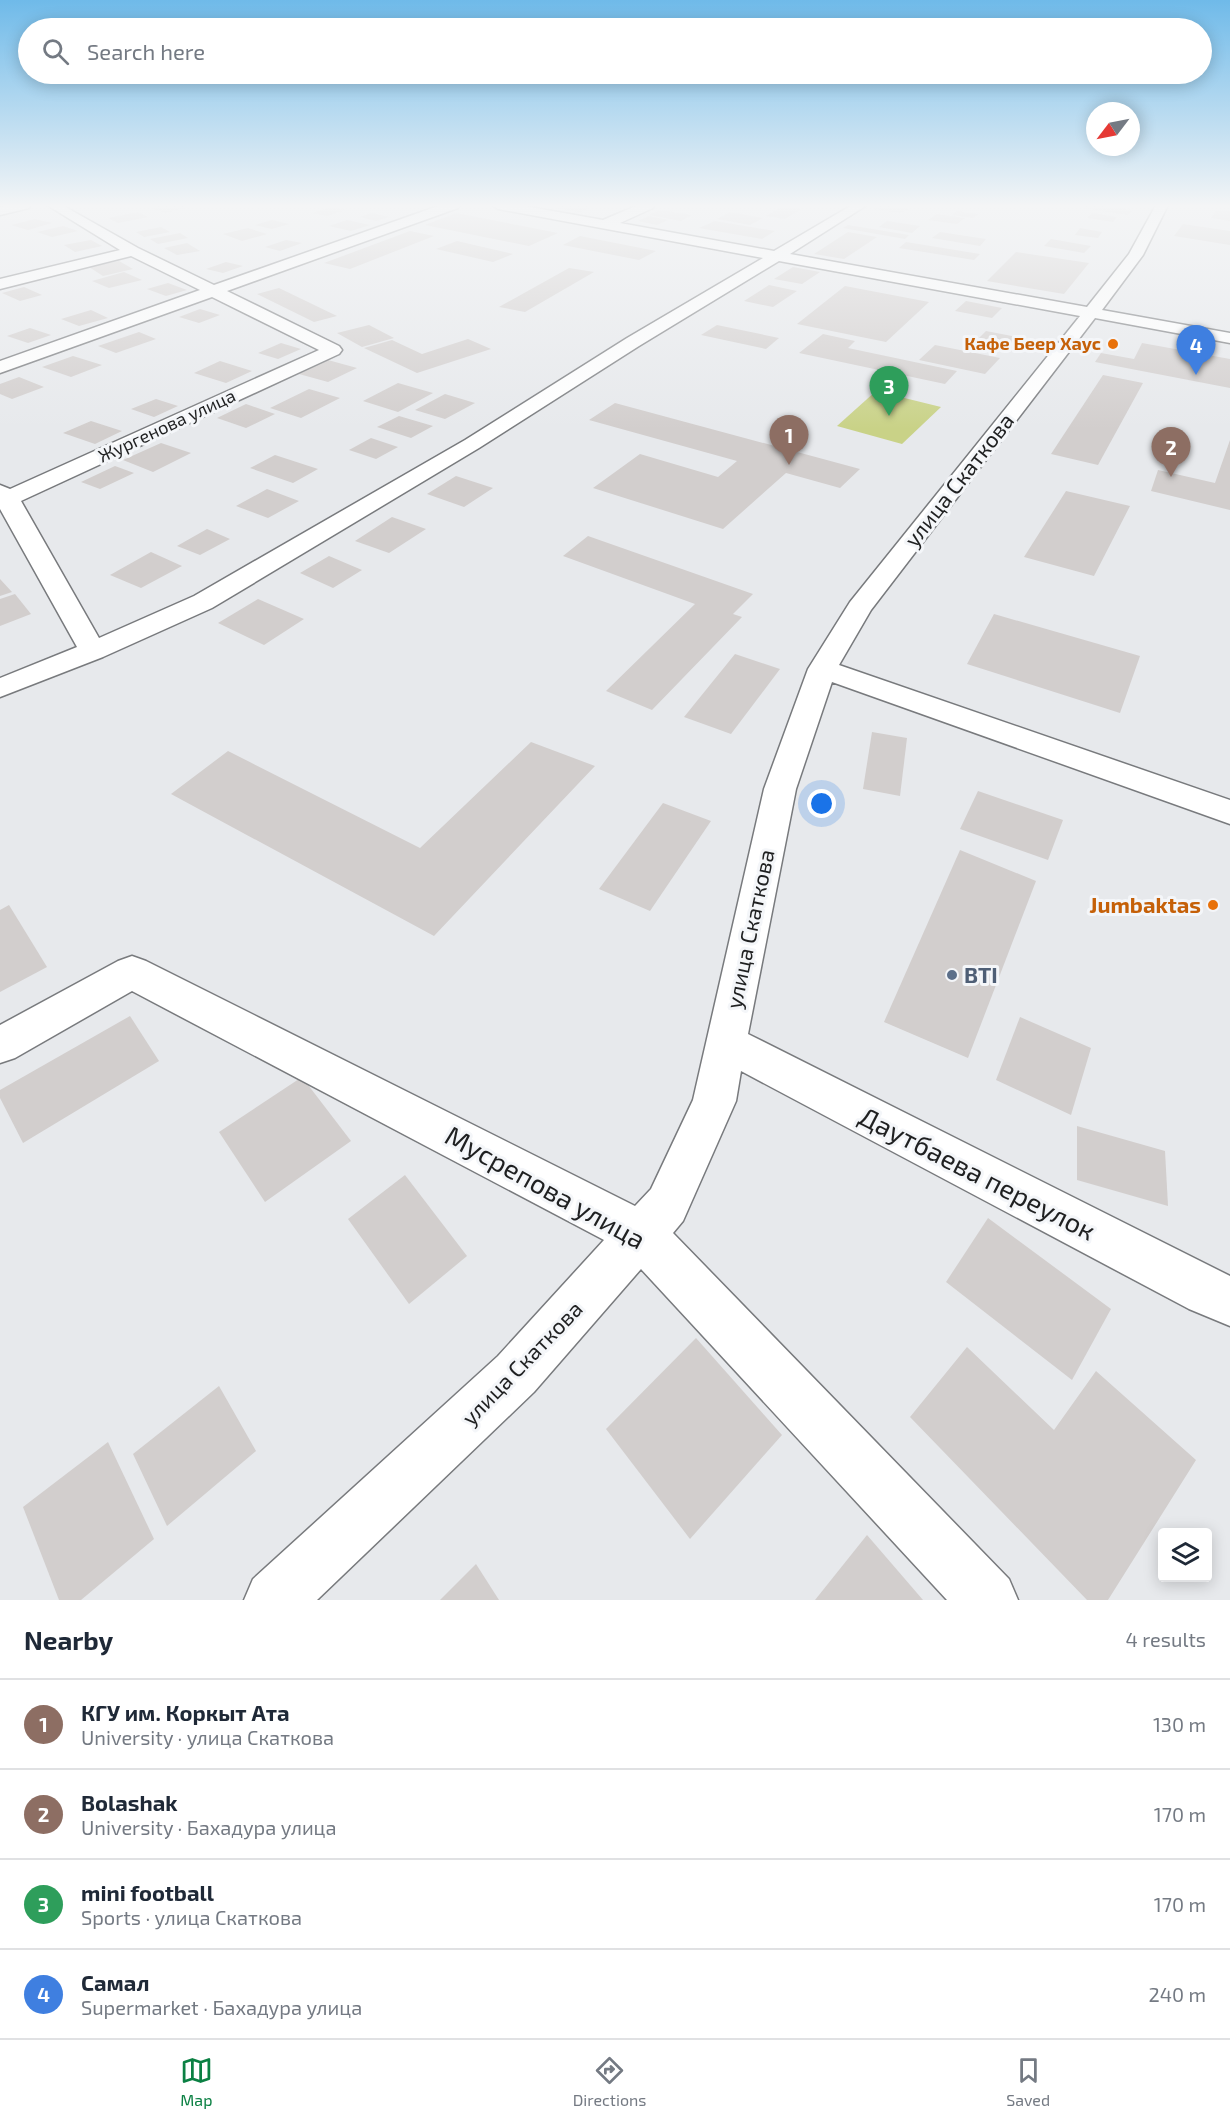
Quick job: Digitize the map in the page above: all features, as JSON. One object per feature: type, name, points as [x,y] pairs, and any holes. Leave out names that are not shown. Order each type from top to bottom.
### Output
[{"type":"street","points":[[0,284],[17,280]]},
{"type":"street","points":[[190,280],[213,291]]},
{"type":"street","points":[[0,367],[245,280]]},
{"type":"street","points":[[0,688],[93,651],[203,602],[472,444],[633,342],[739,280]]},
{"type":"street","points":[[911,280],[1230,338]]},
{"type":"street","name":"улица Скаткова","points":[[274,1600],[516,1374],[667,1205],[714,1101],[780,789],[822,669],[859,608],[1117,280]]},
{"type":"street","name":"Жургенова улица","points":[[2,498],[333,350],[213,291]]},
{"type":"street","points":[[2,498],[93,651]]},
{"type":"street","points":[[822,669],[1230,812]]},
{"type":"street","name":"Мусрепова улица","points":[[0,1045],[132,972],[641,1234],[988,1600]]},
{"type":"street","name":"Даутбаева переулок","points":[[726,1043],[1206,1292],[1230,1301]]},
{"type":"green space","points":[[876,391],[941,407],[902,444],[837,426]]},
{"type":"building","points":[[97,280],[142,280],[109,288],[92,281]]},
{"type":"building","points":[[548,280],[581,280],[525,312],[499,307]]},
{"type":"building","points":[[778,280],[808,280],[802,284]]},
{"type":"building","points":[[988,280],[1076,280],[1064,294],[987,281]]},
{"type":"building","points":[[168,283],[187,290],[166,296],[147,289]]},
{"type":"building","points":[[769,285],[797,291],[773,307],[744,301]]},
{"type":"building","points":[[845,286],[929,302],[886,342],[797,324]]},
{"type":"building","points":[[24,287],[42,295],[20,301],[2,293]]},
{"type":"building","points":[[279,288],[337,316],[314,322],[257,294]]},
{"type":"building","points":[[966,301],[1002,308],[992,318],[955,311]]},
{"type":"building","points":[[200,309],[220,315],[199,323],[179,317]]},
{"type":"building","points":[[91,310],[108,318],[79,326],[61,319]]},
{"type":"building","points":[[369,325],[394,338],[362,347],[337,333]]},
{"type":"building","points":[[717,325],[779,338],[766,349],[701,335]]},
{"type":"building","points":[[30,328],[51,335],[28,343],[7,336]]},
{"type":"building","points":[[986,331],[1017,337],[1010,346],[977,340]]},
{"type":"building","points":[[139,332],[156,339],[116,353],[98,346]]},
{"type":"building","points":[[823,334],[855,341],[848,348],[957,371],[945,384],[799,353]]},
{"type":"building","points":[[468,339],[491,349],[417,373],[364,348],[392,340],[422,354]]},
{"type":"building","points":[[281,343],[301,349],[278,359],[258,353]]},
{"type":"building","points":[[1142,343],[1230,359],[1230,388],[1095,362],[1101,353],[1134,359]]},
{"type":"building","points":[[935,345],[1000,358],[985,374],[919,360]]},
{"type":"building","points":[[73,356],[102,365],[71,377],[42,367]]},
{"type":"building","points":[[328,360],[357,368],[328,382],[299,374]]},
{"type":"building","points":[[220,361],[252,371],[226,383],[194,373]]},
{"type":"building","points":[[1103,375],[1143,383],[1098,465],[1051,454]]},
{"type":"building","points":[[19,377],[44,387],[12,399],[0,394],[0,384]]},
{"type":"building","points":[[398,383],[433,393],[398,412],[363,401]]},
{"type":"building","points":[[309,389],[340,398],[301,418],[270,408]]},
{"type":"building","points":[[445,394],[475,403],[445,419],[415,410]]},
{"type":"building","points":[[156,399],[178,406],[154,417],[131,409]]},
{"type":"building","points":[[615,403],[860,469],[840,488],[786,473],[723,529],[593,488],[640,454],[718,477],[737,461],[589,420]]},
{"type":"building","points":[[246,404],[275,414],[246,428],[217,418]]},
{"type":"building","points":[[399,416],[433,426],[411,438],[377,427]]},
{"type":"building","points":[[91,421],[122,431],[95,444],[63,433]]},
{"type":"building","points":[[371,438],[398,447],[376,459],[349,450]]},
{"type":"building","points":[[1230,440],[1230,510],[1151,491],[1158,470],[1215,483]]},
{"type":"building","points":[[161,443],[191,453],[153,472],[123,460]]},
{"type":"building","points":[[275,455],[318,469],[293,483],[250,468]]},
{"type":"building","points":[[115,466],[134,473],[100,489],[81,482]]},
{"type":"building","points":[[456,476],[493,488],[464,507],[427,494]]},
{"type":"building","points":[[267,489],[299,501],[268,518],[236,506]]},
{"type":"building","points":[[1066,491],[1130,506],[1094,576],[1024,557]]},
{"type":"building","points":[[392,517],[426,529],[389,553],[355,541]]},
{"type":"building","points":[[207,529],[230,539],[200,555],[177,546]]},
{"type":"building","points":[[588,536],[753,594],[733,614],[742,617],[652,710],[606,691],[695,604],[563,556]]},
{"type":"building","points":[[151,552],[182,566],[141,588],[110,575]]},
{"type":"building","points":[[329,556],[362,570],[333,588],[300,573]]},
{"type":"building","points":[[0,579],[12,592],[0,596]]},
{"type":"building","points":[[15,594],[31,614],[0,626],[0,599]]},
{"type":"building","points":[[258,599],[304,619],[264,645],[218,623]]},
{"type":"building","points":[[994,614],[1140,656],[1120,713],[967,664]]},
{"type":"building","points":[[735,654],[780,669],[731,734],[684,717]]},
{"type":"building","points":[[872,732],[907,738],[900,796],[863,789]]},
{"type":"building","points":[[531,742],[595,766],[434,936],[171,794],[228,751],[420,848]]},
{"type":"building","points":[[978,791],[1063,820],[1048,860],[960,829]]},
{"type":"building","points":[[663,803],[711,821],[650,911],[599,889]]},
{"type":"building","name":"BTI","points":[[960,850],[1036,881],[968,1058],[884,1022]]},
{"type":"building","points":[[9,905],[47,967],[0,992],[0,910]]},
{"type":"building","points":[[130,1016],[159,1061],[23,1143],[0,1098],[0,1090]]},
{"type":"building","points":[[1020,1017],[1091,1048],[1071,1115],[996,1080]]},
{"type":"building","points":[[302,1077],[351,1141],[265,1202],[219,1132]]},
{"type":"building","points":[[1077,1126],[1165,1151],[1168,1206],[1077,1180]]},
{"type":"building","points":[[405,1175],[467,1256],[409,1304],[348,1219]]},
{"type":"building","points":[[988,1218],[1111,1309],[1072,1380],[946,1282]]},
{"type":"building","points":[[696,1338],[782,1435],[690,1539],[606,1429]]},
{"type":"building","points":[[967,1347],[1054,1430],[1096,1371],[1196,1460],[1108,1600],[1087,1600],[910,1417]]},
{"type":"building","points":[[219,1386],[256,1451],[167,1526],[133,1454]]},
{"type":"building","points":[[108,1442],[154,1539],[81,1600],[59,1600],[23,1507]]},
{"type":"building","points":[[867,1535],[923,1600],[815,1600]]},
{"type":"building","points":[[476,1564],[499,1600],[440,1600]]},
{"type":"place","name":"Кафе Беер Хаус","points":[[1113,344]]},
{"type":"place","name":"Самал","points":[[1196,375]]},
{"type":"place","name":"mini football","points":[[889,416]]},
{"type":"place","name":"КГУ им. Коркыт Ата","points":[[789,465]]},
{"type":"place","name":"Bolashak","points":[[1171,477]]},
{"type":"place","name":"Jumbaktas","points":[[1213,905]]},
{"type":"place","name":"BTI","points":[[952,975]]}]
